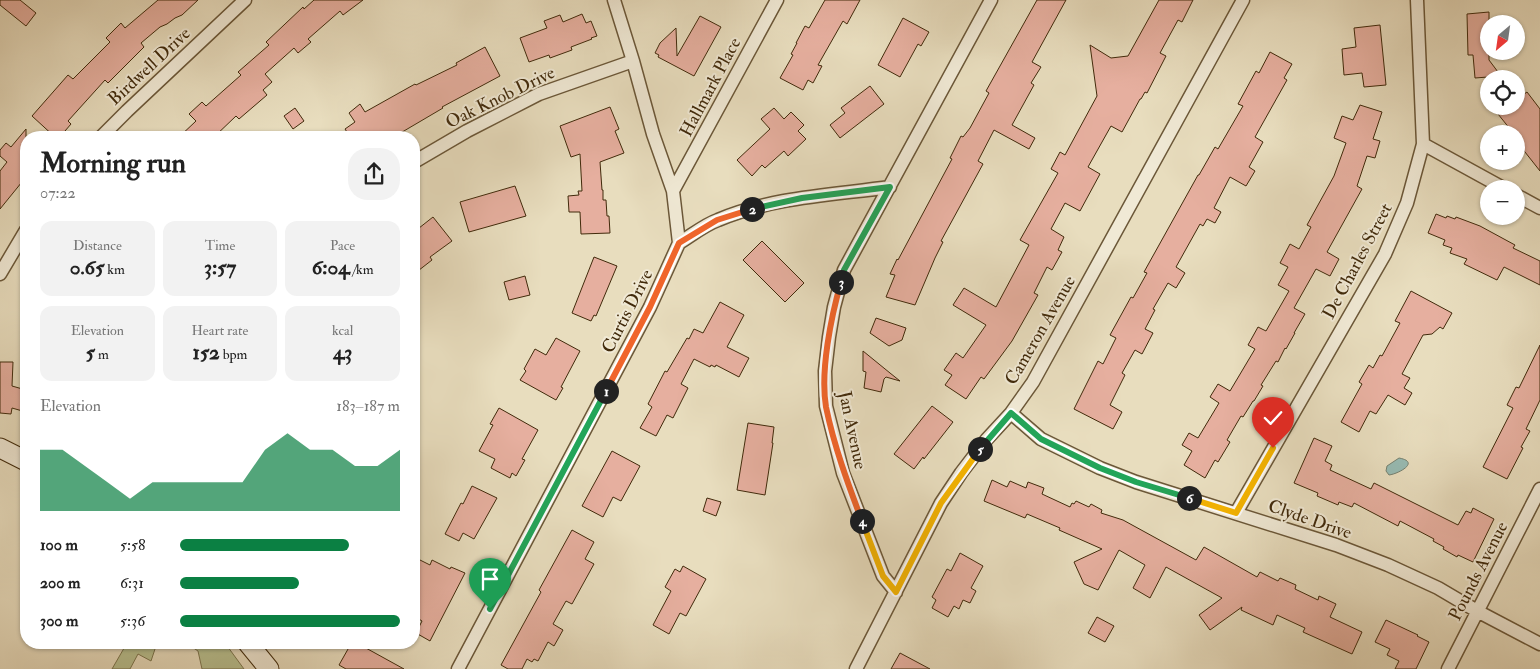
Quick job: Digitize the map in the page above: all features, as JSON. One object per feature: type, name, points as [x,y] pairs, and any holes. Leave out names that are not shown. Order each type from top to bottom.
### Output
[{"type":"street","name":"Birdwell Drive","points":[[107,131],[245,0]]},
{"type":"street","points":[[614,0],[634,61],[653,134],[673,191],[679,243],[717,220],[770,204],[890,187]]},
{"type":"street","name":"Hallmark Place","points":[[673,191],[777,0]]},
{"type":"street","name":"Jan Avenue","points":[[896,592],[883,576],[843,473],[826,406],[825,371],[834,307],[844,270],[992,0]]},
{"type":"street","name":"Cameron Avenue","points":[[856,669],[941,503],[961,473],[1011,413],[1033,382],[1243,0]]},
{"type":"street","name":"De Charles Street","points":[[1236,513],[1385,254],[1407,203],[1422,144],[1417,0]]},
{"type":"street","name":"Oak Knob Drive","points":[[420,158],[467,130],[539,94],[634,61]]},
{"type":"street","points":[[1422,144],[1488,180]]},
{"type":"street","points":[[1525,200],[1540,208]]},
{"type":"street","points":[[0,274],[20,240]]},
{"type":"street","name":"Curtis Drive","points":[[458,669],[650,307],[679,243]]},
{"type":"street","name":"Clyde Drive","points":[[1011,413],[1041,439],[1100,468],[1136,482],[1336,545],[1388,565],[1438,588],[1540,644]]},
{"type":"street","points":[[0,448],[20,459]]},
{"type":"street","name":"Pounds Avenue","points":[[1448,669],[1540,489]]},
{"type":"street","points":[[253,649],[269,669]]},
{"type":"green space","points":[[124,649],[155,649],[151,661],[138,654],[130,669],[112,669]]},
{"type":"green space","points":[[195,649],[229,649],[244,669],[202,669],[198,651]]},
{"type":"water","points":[[1399,458],[1408,462],[1408,465],[1406,468],[1389,475],[1386,471],[1387,466]]},
{"type":"building","points":[[0,0],[20,0],[36,13],[26,26],[0,5]]},
{"type":"building","points":[[158,0],[198,0],[182,15],[160,27],[141,43],[144,47],[108,83],[105,80],[68,121],[71,124],[65,131],[48,131],[32,116],[68,75],[73,79],[110,42],[106,38],[121,23],[125,28]]},
{"type":"building","points":[[314,0],[363,0],[343,15],[340,11],[308,39],[311,42],[298,53],[294,48],[265,74],[272,82],[263,90],[267,95],[239,119],[236,116],[220,131],[185,131],[196,121],[189,114],[202,102],[206,106],[241,75],[238,72],[269,45],[266,42],[303,7],[304,9]]},
{"type":"building","points":[[825,0],[860,0],[847,24],[843,21],[818,65],[822,66],[813,83],[808,80],[803,90],[780,78],[793,55],[791,54],[805,26],[809,28]]},
{"type":"building","points":[[1037,0],[1066,0],[1032,62],[1041,67],[1031,83],[1034,85],[1012,125],[1035,138],[1029,149],[994,130],[978,161],[983,164],[941,241],[943,242],[915,305],[886,297],[895,275],[890,274],[897,259],[952,159],[950,158],[961,136],[963,137],[970,128],[989,93],[986,91]]},
{"type":"building","points":[[1159,0],[1193,0],[1182,22],[1178,20],[1160,53],[1166,56],[1147,93],[1145,92],[1140,99],[1122,132],[1111,126],[1088,167],[1100,174],[1080,211],[1065,203],[1051,229],[1064,237],[1058,250],[1062,252],[1052,270],[1047,267],[1034,293],[1038,295],[1012,341],[984,379],[981,377],[966,399],[945,385],[952,375],[944,370],[956,353],[963,358],[986,325],[953,305],[964,288],[996,307],[1029,245],[1020,240],[1058,173],[1051,169],[1060,152],[1065,155],[1097,96],[1090,45],[1111,58],[1128,56]]},
{"type":"building","points":[[1489,12],[1489,15],[1480,15],[1480,60],[1489,60],[1496,70],[1480,70],[1480,78],[1475,78],[1473,55],[1468,55],[1467,14]]},
{"type":"building","points":[[582,14],[586,23],[591,21],[597,36],[571,47],[572,50],[550,58],[549,55],[529,62],[520,38],[547,28],[544,21],[560,15],[563,22]]},
{"type":"building","points":[[700,16],[721,27],[694,76],[658,57],[659,55],[655,53],[660,43],[676,28],[677,56]]},
{"type":"building","points":[[903,18],[929,32],[921,46],[918,44],[900,77],[878,65]]},
{"type":"building","points":[[1380,25],[1386,85],[1364,87],[1362,73],[1344,75],[1342,49],[1356,47],[1354,28]]},
{"type":"building","points":[[485,47],[500,76],[442,107],[404,131],[346,131],[345,129],[355,122],[349,113],[360,104],[365,112],[415,84],[457,65],[456,63]]},
{"type":"building","points":[[1270,52],[1292,64],[1284,78],[1287,80],[1255,137],[1263,142],[1249,167],[1255,171],[1246,186],[1230,177],[1214,208],[1221,212],[1215,223],[1207,219],[1203,226],[1200,224],[1176,267],[1185,273],[1176,288],[1168,283],[1153,309],[1155,310],[1145,329],[1153,333],[1142,354],[1135,350],[1122,373],[1125,375],[1110,405],[1122,412],[1113,429],[1074,409],[1098,361],[1103,364],[1116,338],[1110,335],[1147,273],[1144,272],[1198,175],[1215,147],[1218,149],[1243,106],[1238,104],[1256,71],[1259,73]]},
{"type":"building","points":[[870,86],[884,104],[840,138],[830,125],[845,113],[841,108]]},
{"type":"building","points":[[1527,92],[1540,109],[1540,171],[1525,152],[1525,125],[1507,125],[1499,115],[1525,115],[1525,93]]},
{"type":"building","points":[[1360,105],[1382,112],[1373,139],[1380,141],[1375,158],[1367,156],[1357,186],[1362,189],[1327,252],[1339,259],[1330,276],[1316,269],[1294,308],[1305,314],[1295,333],[1278,362],[1276,361],[1261,385],[1263,386],[1254,401],[1243,417],[1241,416],[1227,440],[1230,442],[1218,462],[1215,460],[1205,478],[1184,465],[1192,451],[1182,445],[1189,433],[1198,438],[1219,403],[1210,397],[1218,384],[1230,391],[1255,349],[1248,345],[1258,327],[1266,331],[1289,291],[1278,285],[1288,267],[1280,263],[1290,244],[1299,249],[1311,227],[1307,225],[1334,176],[1346,143],[1334,138],[1342,116],[1353,120]]},
{"type":"building","points":[[610,107],[619,129],[615,131],[624,153],[600,162],[603,200],[606,200],[610,233],[581,234],[580,212],[569,212],[568,196],[579,195],[578,191],[582,191],[580,154],[571,157],[560,126]]},
{"type":"building","points":[[295,108],[304,121],[293,129],[284,116]]},
{"type":"building","points":[[774,108],[784,119],[791,112],[804,125],[798,131],[806,139],[788,156],[784,151],[765,168],[762,165],[752,176],[737,160],[770,129],[761,119]]},
{"type":"building","points":[[20,136],[20,184],[0,209],[0,171],[7,162],[0,156],[0,150],[6,143],[11,147]]},
{"type":"building","points":[[515,186],[526,216],[469,232],[460,202]]},
{"type":"building","points":[[1436,214],[1446,218],[1447,216],[1455,219],[1456,217],[1480,226],[1515,245],[1513,248],[1540,261],[1540,285],[1504,267],[1497,280],[1464,264],[1467,259],[1450,253],[1452,248],[1443,245],[1445,240],[1428,233]]},
{"type":"building","points":[[433,217],[452,241],[430,257],[432,260],[420,269],[420,227]]},
{"type":"building","points":[[762,241],[804,283],[785,302],[743,260]]},
{"type":"building","points":[[594,257],[617,266],[596,316],[594,315],[591,321],[572,313]]},
{"type":"building","points":[[525,276],[530,295],[509,300],[504,282]]},
{"type":"building","points":[[1411,291],[1452,313],[1443,329],[1440,327],[1432,334],[1423,335],[1402,374],[1410,378],[1404,388],[1412,393],[1405,405],[1388,395],[1376,414],[1370,411],[1359,432],[1341,422],[1362,384],[1359,382],[1369,365],[1373,368],[1380,355],[1382,356],[1400,323],[1395,321]]},
{"type":"building","points":[[720,302],[744,315],[727,347],[749,358],[739,377],[716,365],[715,367],[711,365],[710,367],[694,359],[681,384],[688,388],[673,418],[667,415],[656,436],[640,428],[652,407],[648,404],[665,371],[667,372],[694,329],[703,333]]},
{"type":"building","points":[[876,318],[906,328],[902,340],[889,346],[870,333]]},
{"type":"building","points":[[556,338],[580,351],[556,400],[520,380],[535,349],[546,355]]},
{"type":"building","points":[[1540,345],[1540,400],[1526,429],[1530,431],[1521,447],[1523,448],[1507,479],[1483,467],[1513,408],[1507,405],[1516,387],[1519,388]]},
{"type":"building","points":[[863,351],[900,381],[886,377],[881,392],[864,388],[866,372],[863,371]]},
{"type":"building","points":[[0,362],[13,362],[12,386],[20,388],[20,410],[12,408],[11,414],[0,413]]},
{"type":"building","points":[[932,406],[953,422],[914,469],[894,454]]},
{"type":"building","points":[[499,408],[538,430],[522,459],[525,460],[516,476],[512,473],[510,478],[491,468],[495,459],[479,451],[493,425],[490,424]]},
{"type":"building","points":[[748,423],[774,427],[765,495],[737,490]]},
{"type":"building","points":[[1314,438],[1332,446],[1325,461],[1332,465],[1330,470],[1371,489],[1374,483],[1458,525],[1466,511],[1471,513],[1473,508],[1494,519],[1473,562],[1458,555],[1457,557],[1443,549],[1444,547],[1433,541],[1434,539],[1400,521],[1398,526],[1354,503],[1352,507],[1339,502],[1338,505],[1317,496],[1318,493],[1294,483]]},
{"type":"building","points":[[612,451],[640,466],[621,501],[613,497],[603,517],[582,506]]},
{"type":"building","points":[[992,480],[1007,487],[1010,481],[1026,488],[1028,482],[1044,488],[1042,494],[1070,507],[1076,501],[1089,507],[1091,504],[1102,510],[1101,513],[1123,520],[1196,560],[1204,547],[1257,577],[1260,572],[1278,581],[1280,578],[1296,585],[1295,589],[1318,600],[1319,596],[1336,604],[1330,617],[1362,632],[1352,654],[1303,632],[1305,628],[1277,615],[1273,625],[1241,610],[1242,607],[1210,630],[1199,615],[1222,598],[1166,567],[1150,598],[1133,588],[1145,565],[1119,550],[1098,590],[1084,584],[1074,562],[1102,549],[1027,514],[1025,518],[984,501]]},
{"type":"building","points":[[472,486],[497,498],[474,539],[463,533],[459,541],[445,534]]},
{"type":"building","points":[[707,498],[721,502],[716,516],[703,511]]},
{"type":"building","points":[[572,530],[594,542],[585,559],[594,564],[572,604],[566,601],[553,624],[563,630],[554,646],[548,642],[538,661],[534,659],[532,662],[527,659],[522,669],[508,669],[501,665]]},
{"type":"building","points":[[960,553],[983,566],[971,588],[976,591],[970,603],[963,600],[959,609],[954,606],[948,617],[932,608],[936,600],[932,597],[947,569],[951,571]]},
{"type":"building","points":[[420,560],[430,565],[432,560],[450,569],[451,567],[465,573],[430,641],[420,635],[422,621],[420,620]]},
{"type":"building","points":[[683,566],[706,579],[686,616],[680,613],[669,634],[653,625],[671,591],[665,587],[675,569],[680,572]]},
{"type":"building","points":[[1097,617],[1114,626],[1105,642],[1088,633]]},
{"type":"building","points":[[1386,620],[1429,642],[1416,669],[1395,669],[1399,661],[1387,655],[1390,649],[1375,642]]},
{"type":"building","points":[[348,649],[368,649],[404,669],[346,669],[339,665]]},
{"type":"building","points":[[900,653],[930,669],[891,669]]},
{"type":"route","points":[[490,609],[650,307],[679,243],[717,220],[770,204],[890,187],[844,270],[834,307],[825,371],[826,406],[843,473],[883,576],[896,592],[941,503],[961,473],[1011,413],[1041,439],[1100,468],[1136,482],[1236,513],[1273,448]]}]
